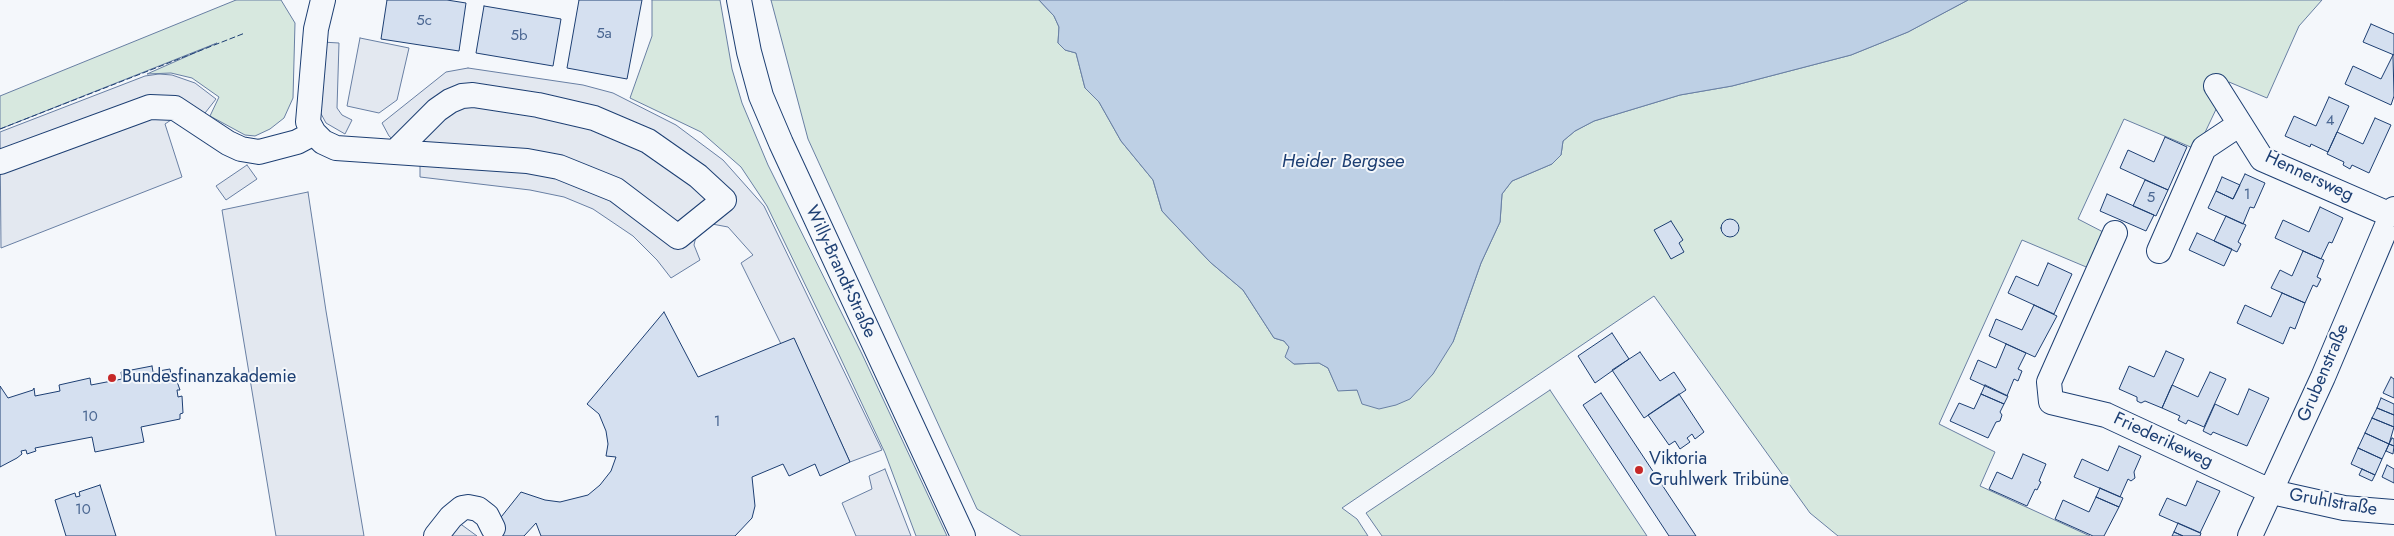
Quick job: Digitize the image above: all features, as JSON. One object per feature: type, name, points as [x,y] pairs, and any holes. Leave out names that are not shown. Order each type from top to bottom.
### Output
[{"type":"street","points":[[323,0],[316,29],[308,110],[308,122],[314,133],[323,142],[336,148],[527,161],[559,166],[616,190],[678,237],[724,200],[698,176],[648,141],[594,118],[538,105],[473,95],[462,96],[444,106],[396,151]]},
{"type":"street","name":"Willy-Brandt-Straße","points":[[739,0],[749,52],[762,96],[781,144],[963,536]]},
{"type":"street","name":"Hennersweg","points":[[2216,86],[2262,159],[2393,212]]},
{"type":"street","points":[[0,162],[150,107],[175,108],[228,143],[241,149],[259,152],[297,142],[314,133]]},
{"type":"street","points":[[2159,251],[2204,148],[2240,124]]},
{"type":"street","name":"Grubenstraße","points":[[2250,536],[2272,492],[2393,212]]},
{"type":"street","name":"Friederikeweg","points":[[2115,233],[2049,382],[2051,402],[2106,415],[2272,492]]},
{"type":"street","name":"Gruhlstraße","points":[[2272,492],[2344,508],[2394,512]]},
{"type":"street","points":[[436,536],[451,517],[462,508],[468,507],[478,509],[487,516],[493,528]]},
{"type":"shaded area","points":[[236,0],[281,0],[295,23],[293,98],[284,118],[270,129],[255,136],[245,135],[210,116],[219,97],[192,78],[171,73],[147,74],[217,43],[0,129],[0,96]]},
{"type":"shaded area","points":[[652,0],[720,0],[732,69],[742,103],[768,165],[862,354],[947,536],[916,536],[885,453],[834,344],[767,206],[741,167],[701,132],[630,98],[652,36]]},
{"type":"shaded area","points":[[771,0],[1039,0],[1054,16],[1059,27],[1058,43],[1065,50],[1076,53],[1085,88],[1099,102],[1121,141],[1153,180],[1162,211],[1210,262],[1243,290],[1274,338],[1284,341],[1289,347],[1286,357],[1294,364],[1319,363],[1328,368],[1338,390],[1357,390],[1453,342],[1481,263],[1500,222],[1502,194],[1512,181],[1552,164],[1561,155],[1563,141],[1575,131],[1594,121],[1680,95],[1732,86],[1851,55],[1908,32],[1968,0],[2322,0],[2299,26],[2267,98],[2229,82],[2200,143],[2193,148],[2124,119],[2078,219],[2107,234],[2091,269],[2022,240],[1939,424],[1995,452],[1980,486],[2090,536],[1838,536],[1810,513],[1654,296],[1342,508],[1357,519],[1368,536],[1021,536],[977,509],[808,139]]},
{"type":"shaded area","points":[[360,38],[409,48],[397,100],[379,113],[347,106]]},
{"type":"shaded area","points":[[322,42],[339,43],[337,108],[342,115],[352,120],[345,134],[326,123],[319,110]]},
{"type":"shaded area","points":[[468,68],[583,85],[613,93],[676,125],[723,160],[764,206],[882,450],[850,462],[794,339],[781,344],[741,263],[753,255],[728,227],[712,224],[697,232],[694,245],[700,260],[671,278],[657,260],[633,236],[593,209],[564,197],[530,190],[420,177],[420,163],[389,136],[382,123],[446,72]]},
{"type":"shaded area","points":[[172,75],[195,83],[216,99],[198,122],[171,120],[165,124],[182,177],[1,248],[0,132],[145,76]]},
{"type":"shaded area","points":[[247,165],[257,179],[226,200],[216,186]]},
{"type":"shaded area","points":[[308,192],[364,536],[276,536],[222,210]]},
{"type":"shaded area","points":[[1550,390],[1647,536],[1382,536],[1366,513]]},
{"type":"shaded area","points":[[885,469],[911,536],[856,536],[842,503],[872,489],[869,476]]},
{"type":"shaded area","points":[[451,517],[477,536],[436,536]]},
{"type":"water","name":"Heider Bergsee","points":[[1039,0],[1968,0],[1908,32],[1851,55],[1732,86],[1680,95],[1594,121],[1575,131],[1563,141],[1561,155],[1552,164],[1512,181],[1502,194],[1500,222],[1481,263],[1453,342],[1433,374],[1410,399],[1379,409],[1362,404],[1357,390],[1338,391],[1328,368],[1319,363],[1294,364],[1285,357],[1289,347],[1284,341],[1274,338],[1243,290],[1210,262],[1162,211],[1153,180],[1121,141],[1099,102],[1085,88],[1076,53],[1065,50],[1058,43],[1059,27],[1054,16]]},
{"type":"building","points":[[387,0],[447,0],[466,3],[459,51],[381,39]]},
{"type":"building","points":[[579,0],[642,0],[627,79],[567,68]]},
{"type":"building","points":[[484,6],[561,19],[553,66],[476,53]]},
{"type":"building","points":[[2371,24],[2394,34],[2394,55],[2363,42]]},
{"type":"building","points":[[2393,55],[2394,96],[2391,105],[2345,84],[2353,66],[2381,79]]},
{"type":"building","points":[[2329,97],[2349,106],[2328,152],[2311,144],[2310,147],[2285,136],[2294,116],[2316,126]]},
{"type":"building","points":[[2375,118],[2391,125],[2369,173],[2352,165],[2350,169],[2343,165],[2344,162],[2327,154],[2337,132],[2363,144]]},
{"type":"building","points":[[2165,137],[2187,147],[2168,190],[2120,168],[2128,150],[2154,162]]},
{"type":"building","points":[[2245,174],[2265,183],[2254,208],[2250,207],[2243,224],[2208,208],[2216,191],[2233,199]]},
{"type":"building","points":[[2222,177],[2240,185],[2233,199],[2216,191]]},
{"type":"building","points":[[2145,180],[2168,190],[2156,216],[2133,206]]},
{"type":"building","points":[[2107,194],[2154,215],[2146,231],[2100,211]]},
{"type":"building","points":[[2320,207],[2343,218],[2332,243],[2329,242],[2321,259],[2275,238],[2283,220],[2309,232]]},
{"type":"building","points":[[2226,216],[2246,225],[2238,242],[2241,244],[2237,252],[2214,241]]},
{"type":"building","points":[[1730,219],[1736,222],[1739,228],[1736,234],[1730,237],[1724,234],[1721,228],[1724,222]]},
{"type":"building","points":[[1671,221],[1683,240],[1679,243],[1684,252],[1671,259],[1654,230]]},
{"type":"building","points":[[2197,233],[2232,249],[2224,266],[2189,250]]},
{"type":"building","points":[[2303,251],[2324,260],[2317,277],[2321,279],[2317,287],[2313,285],[2305,303],[2271,288],[2280,270],[2292,276]]},
{"type":"building","points":[[2048,263],[2072,274],[2054,314],[2008,293],[2016,276],[2038,286]]},
{"type":"building","points":[[2282,293],[2305,303],[2295,329],[2290,327],[2283,344],[2237,323],[2245,305],[2271,317]]},
{"type":"building","points":[[2034,305],[2057,316],[2035,357],[1989,336],[1996,319],[2022,330]]},
{"type":"building","points":[[664,312],[698,377],[794,338],[850,462],[820,476],[815,464],[789,476],[783,464],[752,477],[755,506],[752,518],[735,536],[541,536],[536,523],[524,536],[486,536],[521,492],[545,500],[560,502],[588,495],[600,485],[611,471],[616,457],[606,456],[608,444],[606,431],[599,414],[587,404]]},
{"type":"building","points":[[1612,333],[1629,359],[1595,383],[1578,356]]},
{"type":"building","points":[[2006,344],[2026,353],[2018,369],[2022,371],[2018,381],[2014,379],[2007,396],[1970,379],[1978,360],[1996,368]]},
{"type":"building","points":[[2166,351],[2184,359],[2162,408],[2145,401],[2141,403],[2137,401],[2137,397],[2119,389],[2129,366],[2154,377]]},
{"type":"building","points":[[1640,352],[1660,381],[1674,372],[1686,390],[1644,418],[1612,370]]},
{"type":"building","name":"Bundesfinanzakademie","points":[[152,366],[153,372],[170,369],[171,374],[174,373],[180,390],[177,390],[178,397],[182,396],[183,413],[180,414],[180,419],[141,427],[144,442],[95,452],[92,437],[35,448],[36,451],[27,454],[26,450],[21,451],[22,454],[17,458],[0,467],[0,386],[8,398],[33,390],[34,388],[35,396],[60,391],[59,385],[90,378],[91,385],[122,379],[121,372]]},
{"type":"building","points":[[2210,372],[2226,379],[2204,427],[2188,420],[2186,424],[2178,420],[2180,416],[2162,408],[2172,385],[2198,397]]},
{"type":"building","points":[[2391,377],[2394,379],[2394,398],[2383,393]]},
{"type":"building","points":[[1985,385],[2008,396],[2004,404],[1981,394]]},
{"type":"building","points":[[2249,389],[2269,398],[2247,446],[2213,432],[2211,435],[2203,431],[2215,404],[2238,415]]},
{"type":"building","name":"Viktoria Gruhlwerk Tribüne","points":[[1601,393],[1696,536],[1669,536],[1583,405]]},
{"type":"building","points":[[1679,394],[1704,432],[1695,439],[1692,434],[1687,438],[1690,442],[1680,449],[1675,441],[1669,445],[1648,415]]},
{"type":"building","points":[[1981,394],[2004,404],[2000,412],[2002,415],[2000,421],[1996,422],[1988,438],[1950,421],[1959,403],[1974,409]]},
{"type":"building","points":[[2381,398],[2394,404],[2394,415],[2377,408]]},
{"type":"building","points":[[2377,408],[2394,415],[2394,427],[2372,418]]},
{"type":"building","points":[[2372,418],[2394,427],[2389,444],[2365,433]]},
{"type":"building","points":[[2365,433],[2389,444],[2382,459],[2358,448]]},
{"type":"building","points":[[2392,438],[2394,439],[2394,446],[2389,444]]},
{"type":"building","points":[[2389,444],[2394,446],[2393,454],[2386,451]]},
{"type":"building","points":[[2119,446],[2141,456],[2134,472],[2135,478],[2131,481],[2128,479],[2120,497],[2074,477],[2082,459],[2108,471]]},
{"type":"building","points":[[2358,448],[2382,459],[2375,475],[2351,464]]},
{"type":"building","points":[[2023,454],[2046,464],[2039,481],[2041,482],[2037,490],[2035,489],[2027,506],[1989,489],[1997,472],[2012,479]]},
{"type":"building","points":[[2387,465],[2394,469],[2394,483],[2382,477]]},
{"type":"building","points":[[2362,469],[2375,475],[2372,481],[2359,475]]},
{"type":"building","points":[[2197,481],[2220,491],[2200,533],[2159,515],[2167,498],[2186,506]]},
{"type":"building","points":[[100,485],[116,536],[66,536],[55,500],[75,493],[76,497],[80,496],[79,492]]},
{"type":"building","points":[[2100,488],[2123,498],[2119,507],[2096,497]]},
{"type":"building","points":[[2096,497],[2119,507],[2104,536],[2093,536],[2055,519],[2063,500],[2089,512]]},
{"type":"building","points":[[2178,523],[2201,533],[2200,536],[2183,536],[2174,532]]},
{"type":"building","points":[[2174,532],[2183,536],[2172,536]]},
{"type":"fence","points":[[0,129],[245,33]]},
{"type":"place","name":"Bundesfinanzakademie","points":[[112,378]]},
{"type":"place","name":"Viktoria Gruhlwerk Tribüne","points":[[1639,470]]}]
